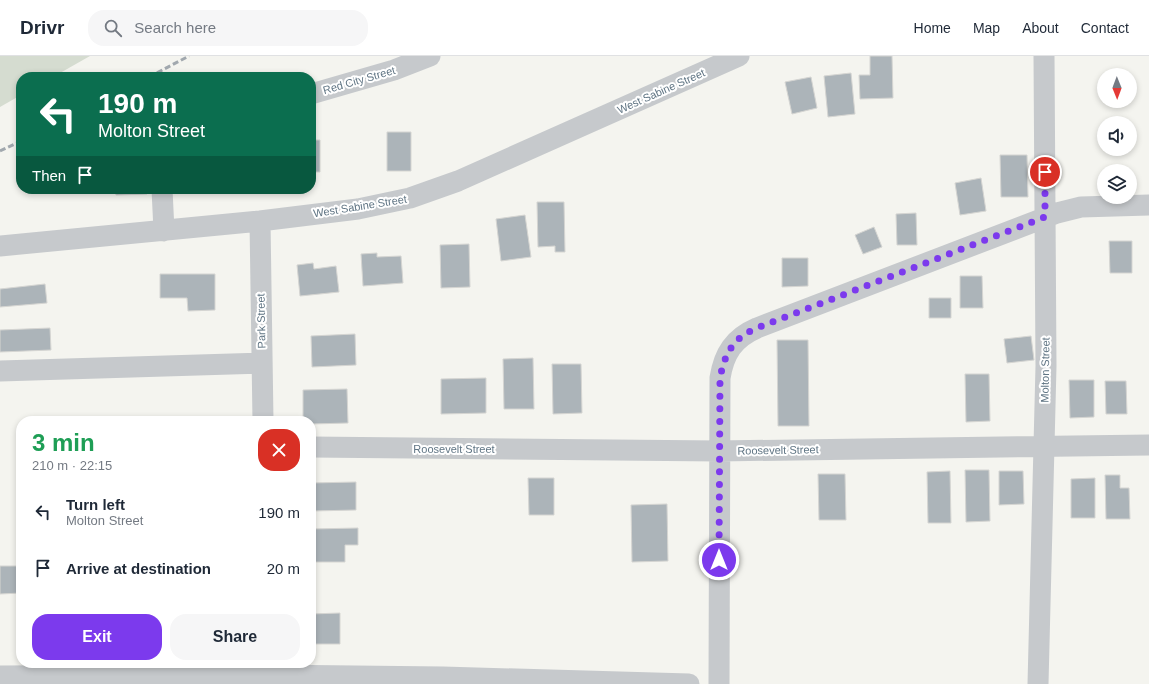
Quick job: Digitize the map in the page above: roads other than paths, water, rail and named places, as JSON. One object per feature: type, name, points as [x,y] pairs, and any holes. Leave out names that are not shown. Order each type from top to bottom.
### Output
[{"type":"street","name":"Red City Street","points":[[316,93],[394,70],[430,56]]},
{"type":"street","name":"West Sabine Street","points":[[0,246],[260,221],[358,209],[397,202],[458,182],[739,56]]},
{"type":"street","name":"Molton Street","points":[[1038,684],[1046,366],[1044,56]]},
{"type":"street","points":[[162,194],[164,230]]},
{"type":"street","points":[[719,684],[720,378],[722,367],[732,345],[744,335],[1064,210],[1081,207],[1149,204]]},
{"type":"street","name":"Park Street","points":[[260,221],[263,416]]},
{"type":"street","points":[[0,371],[262,363]]},
{"type":"street","name":"Roosevelt Street","points":[[316,447],[719,451],[1149,445]]},
{"type":"street","points":[[0,676],[267,674],[443,680],[689,684]]},
{"type":"railway","points":[[159,72],[189,56]]},
{"type":"railway","points":[[0,151],[16,143]]}]
